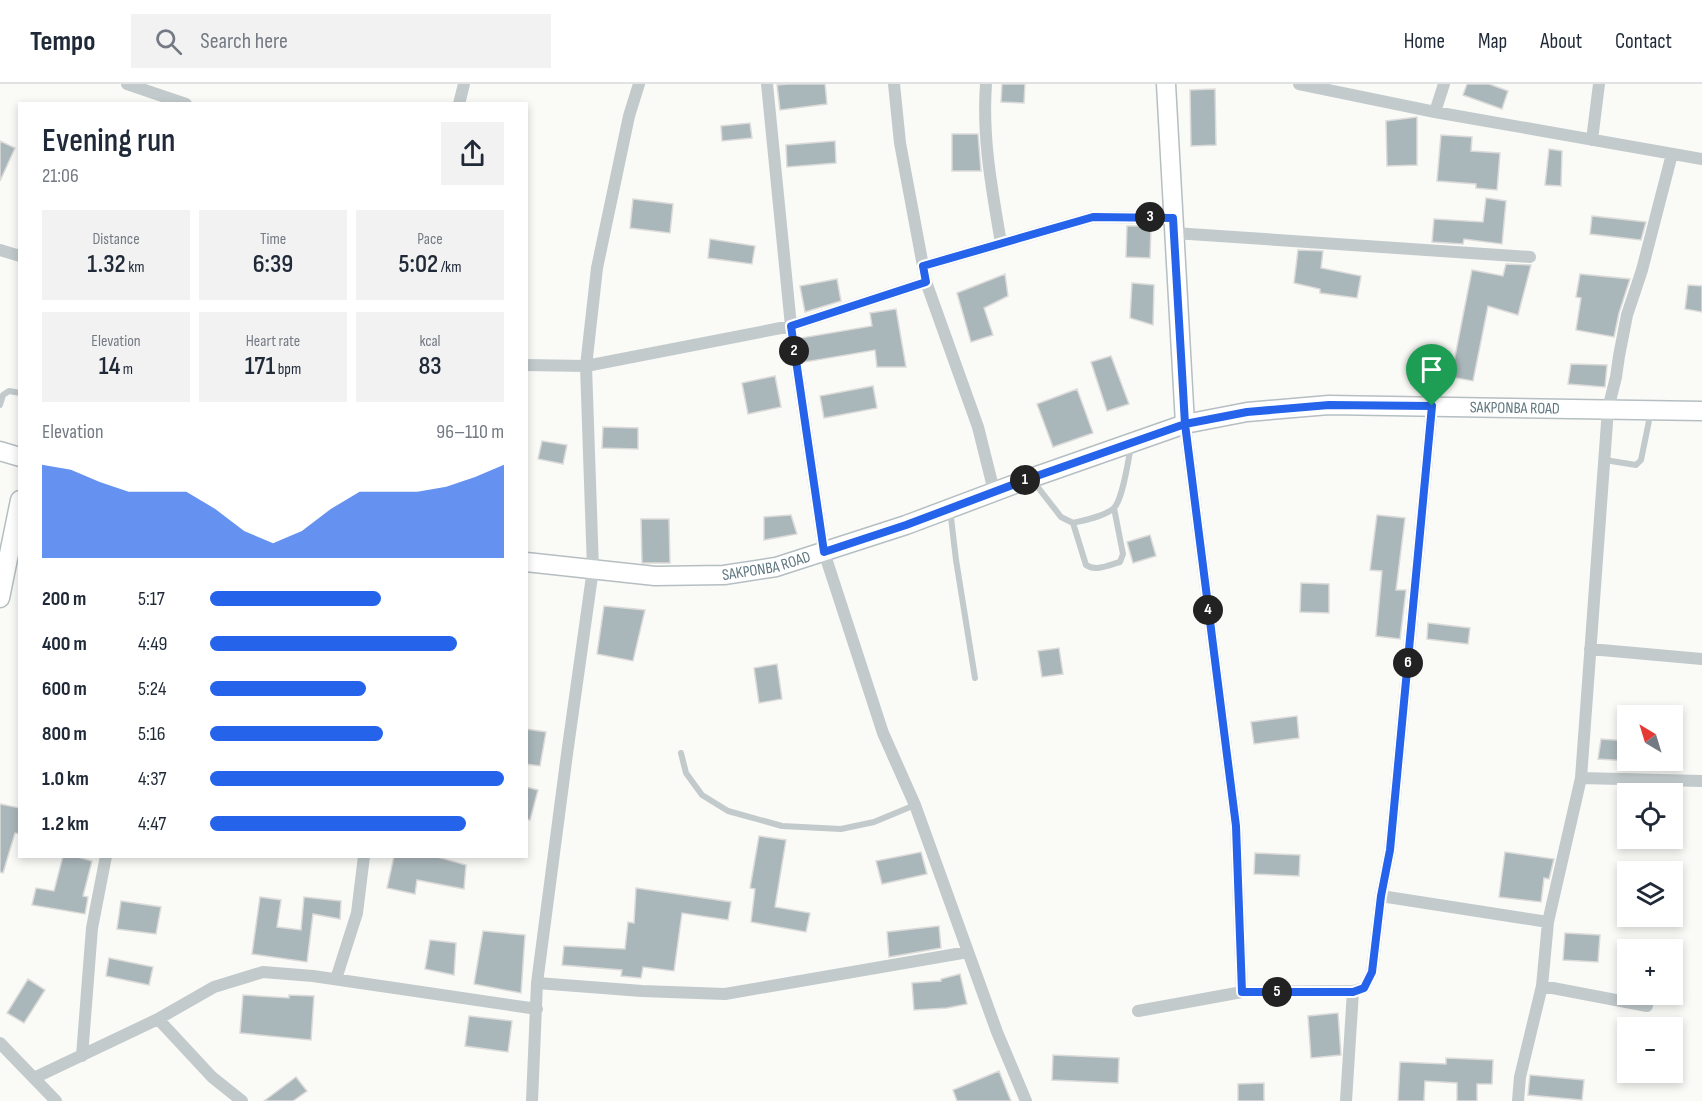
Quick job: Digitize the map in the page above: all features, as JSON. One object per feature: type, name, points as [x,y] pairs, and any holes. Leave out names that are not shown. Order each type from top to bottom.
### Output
[{"type":"main road","points":[[1166,84],[1185,424]]},
{"type":"main road","name":"SAKPONBA ROAD","points":[[528,562],[655,576],[724,575],[776,567],[906,525],[994,491],[1185,424],[1247,412],[1329,405],[1702,411]]},
{"type":"main road","points":[[0,451],[18,457]]},
{"type":"main road","points":[[0,598],[18,510]]},
{"type":"street","points":[[128,84],[180,102]]},
{"type":"street","points":[[460,102],[464,84]]},
{"type":"street","points":[[532,1101],[537,983],[593,569],[586,366],[597,268],[629,116],[639,84]]},
{"type":"street","points":[[767,84],[791,326],[824,552],[883,733],[915,805],[997,1032],[1026,1101]]},
{"type":"street","points":[[894,84],[900,143],[926,282],[978,427],[994,491]]},
{"type":"street","points":[[986,84],[984,107],[989,176],[1001,243]]},
{"type":"street","points":[[1303,84],[1435,112],[1702,159]]},
{"type":"street","points":[[1435,112],[1444,84]]},
{"type":"street","points":[[1592,140],[1599,84]]},
{"type":"street","points":[[1518,1101],[1520,1077],[1542,986],[1548,922],[1581,778],[1608,409],[1627,315],[1642,270],[1672,153]]},
{"type":"street","points":[[923,266],[1093,217],[1530,257]]},
{"type":"street","points":[[0,250],[18,255]]},
{"type":"street","points":[[528,365],[586,366],[791,326],[926,282]]},
{"type":"street","points":[[1138,1011],[1242,992],[1353,992],[1364,988],[1372,972],[1381,896],[1390,850],[1432,406]]},
{"type":"street","points":[[1185,424],[1236,826],[1242,992]]},
{"type":"street","points":[[1590,649],[1702,659]]},
{"type":"street","points":[[1581,778],[1702,781]]},
{"type":"street","points":[[81,1056],[92,928],[106,858]]},
{"type":"street","points":[[336,980],[357,912],[364,858]]},
{"type":"street","points":[[1381,896],[1548,922]]},
{"type":"street","points":[[537,983],[642,991],[725,994],[968,952]]},
{"type":"street","points":[[34,1078],[158,1019],[214,987],[263,972],[336,980],[537,1009]]},
{"type":"street","points":[[1542,986],[1647,1006]]},
{"type":"street","points":[[1346,1101],[1353,992]]},
{"type":"street","points":[[158,1019],[212,1077],[242,1101]]},
{"type":"street","points":[[0,1043],[56,1101]]},
{"type":"lane","points":[[0,405],[3,395],[9,391],[18,393]]},
{"type":"lane","points":[[1604,460],[1636,465],[1639,463],[1651,410]]},
{"type":"lane","points":[[1031,478],[1061,517],[1074,523],[1098,516],[1114,508],[1119,499],[1131,443]]},
{"type":"lane","points":[[950,508],[975,678]]},
{"type":"lane","points":[[1074,523],[1086,565],[1097,569],[1120,562],[1123,554],[1114,508]]},
{"type":"lane","points":[[681,753],[686,773],[702,795],[728,811],[782,826],[841,829],[874,822],[915,805]]},
{"type":"building","points":[[825,84],[827,104],[780,110],[777,85]]},
{"type":"building","points":[[1002,84],[1025,84],[1024,103],[1001,102]]},
{"type":"building","points":[[1467,84],[1489,84],[1508,91],[1502,109],[1463,95]]},
{"type":"building","points":[[1215,89],[1216,145],[1191,146],[1190,90]]},
{"type":"building","points":[[1417,117],[1417,165],[1387,166],[1386,121]]},
{"type":"building","points":[[750,123],[752,138],[722,141],[721,126]]},
{"type":"building","points":[[952,134],[978,134],[981,171],[952,171]]},
{"type":"building","points":[[1441,135],[1472,137],[1471,151],[1500,153],[1497,190],[1476,188],[1476,184],[1437,181]]},
{"type":"building","points":[[0,141],[15,148],[0,181]]},
{"type":"building","points":[[835,141],[836,163],[787,167],[786,145]]},
{"type":"building","points":[[1549,149],[1562,151],[1561,186],[1545,185]]},
{"type":"building","points":[[1486,198],[1506,201],[1502,244],[1464,239],[1463,244],[1432,242],[1434,219],[1483,222]]},
{"type":"building","points":[[633,199],[673,204],[670,233],[630,228]]},
{"type":"building","points":[[1592,216],[1646,222],[1641,240],[1590,234]]},
{"type":"building","points":[[1127,226],[1151,226],[1150,258],[1126,257]]},
{"type":"building","points":[[710,239],[755,246],[752,264],[708,258]]},
{"type":"building","points":[[1298,250],[1323,251],[1321,268],[1361,276],[1357,298],[1320,293],[1320,289],[1294,283]]},
{"type":"building","points":[[1506,264],[1531,265],[1518,315],[1488,306],[1473,381],[1451,377],[1472,270],[1503,276]]},
{"type":"building","points":[[1005,274],[1008,296],[984,308],[993,335],[971,342],[957,293]]},
{"type":"building","points":[[1580,274],[1630,279],[1614,337],[1576,330],[1581,298],[1576,297]]},
{"type":"building","points":[[837,279],[841,301],[805,312],[800,286]]},
{"type":"building","points":[[1132,283],[1154,285],[1153,325],[1130,318]]},
{"type":"building","points":[[1688,285],[1702,286],[1702,312],[1685,309]]},
{"type":"building","points":[[896,309],[906,367],[877,367],[875,350],[805,362],[801,338],[872,326],[870,313]]},
{"type":"building","points":[[1111,356],[1129,404],[1107,411],[1091,362]]},
{"type":"building","points":[[1571,364],[1607,365],[1605,387],[1568,384]]},
{"type":"building","points":[[775,376],[781,407],[748,414],[742,383]]},
{"type":"building","points":[[873,386],[877,408],[824,418],[820,396]]},
{"type":"building","points":[[1077,389],[1093,433],[1053,447],[1037,404]]},
{"type":"building","points":[[603,427],[638,428],[638,449],[602,448]]},
{"type":"building","points":[[542,441],[567,445],[563,464],[538,459]]},
{"type":"building","points":[[791,515],[797,534],[764,540],[764,517]]},
{"type":"building","points":[[1377,515],[1405,518],[1396,590],[1406,590],[1400,639],[1376,636],[1382,571],[1370,570]]},
{"type":"building","points":[[641,519],[669,519],[670,563],[642,563]]},
{"type":"building","points":[[1150,535],[1156,556],[1133,563],[1127,542]]},
{"type":"building","points":[[1301,583],[1329,584],[1329,613],[1300,612]]},
{"type":"building","points":[[604,606],[645,610],[633,661],[597,654]]},
{"type":"building","points":[[1428,623],[1470,628],[1468,644],[1427,639]]},
{"type":"building","points":[[1059,648],[1063,674],[1042,677],[1038,651]]},
{"type":"building","points":[[777,664],[782,699],[759,703],[754,668]]},
{"type":"building","points":[[1297,716],[1299,738],[1254,744],[1251,722]]},
{"type":"building","points":[[528,729],[546,732],[540,766],[528,764]]},
{"type":"building","points":[[1601,739],[1617,740],[1617,760],[1598,759]]},
{"type":"building","points":[[528,788],[538,790],[530,820],[528,820]]},
{"type":"building","points":[[0,804],[18,808],[18,834],[15,833],[3,873],[0,872]]},
{"type":"building","points":[[759,836],[786,840],[775,907],[810,913],[806,932],[751,922],[755,889],[750,888]]},
{"type":"building","points":[[921,852],[927,874],[882,884],[876,861]]},
{"type":"building","points":[[1505,852],[1554,859],[1549,879],[1544,878],[1541,902],[1499,897]]},
{"type":"building","points":[[1255,853],[1300,855],[1299,876],[1254,874]]},
{"type":"building","points":[[62,858],[81,858],[92,861],[83,896],[88,897],[85,914],[32,905],[36,888],[54,891]]},
{"type":"building","points":[[394,858],[441,858],[466,865],[464,889],[417,880],[415,894],[387,888]]},
{"type":"building","points":[[636,888],[731,902],[728,920],[682,913],[674,971],[643,967],[641,978],[621,976],[622,970],[562,965],[564,946],[625,949],[628,922],[634,923]]},
{"type":"building","points":[[260,897],[281,900],[277,927],[301,930],[304,897],[341,901],[340,919],[313,914],[307,962],[252,954]]},
{"type":"building","points":[[121,901],[161,907],[156,934],[117,929]]},
{"type":"building","points":[[939,926],[941,948],[889,957],[887,932]]},
{"type":"building","points":[[483,931],[525,935],[521,993],[474,984]]},
{"type":"building","points":[[1565,933],[1600,935],[1598,962],[1563,960]]},
{"type":"building","points":[[430,940],[456,943],[454,975],[425,969]]},
{"type":"building","points":[[109,958],[153,967],[149,985],[106,976]]},
{"type":"building","points":[[960,974],[967,1004],[914,1010],[912,983],[941,981],[941,979]]},
{"type":"building","points":[[28,979],[45,990],[24,1023],[7,1013]]},
{"type":"building","points":[[243,995],[289,998],[289,995],[314,996],[311,1040],[240,1033]]},
{"type":"building","points":[[1338,1013],[1341,1055],[1311,1058],[1308,1016]]},
{"type":"building","points":[[469,1016],[512,1021],[508,1052],[465,1046]]},
{"type":"building","points":[[1053,1055],[1119,1058],[1118,1083],[1052,1080]]},
{"type":"building","points":[[1446,1058],[1493,1060],[1492,1084],[1477,1084],[1477,1101],[1457,1101],[1457,1083],[1425,1081],[1424,1101],[1398,1101],[1400,1062],[1446,1064]]},
{"type":"building","points":[[999,1071],[1011,1101],[957,1101],[953,1090]]},
{"type":"building","points":[[1530,1075],[1584,1080],[1582,1100],[1528,1095]]},
{"type":"building","points":[[296,1077],[307,1091],[293,1101],[264,1101]]},
{"type":"building","points":[[1264,1083],[1264,1101],[1238,1101],[1238,1084]]},
{"type":"route","points":[[1432,406],[1329,405],[1247,412],[1185,424],[994,491],[906,525],[824,552],[791,326],[926,282],[923,266],[1093,217],[1173,218],[1185,424],[1236,826],[1242,992],[1353,992],[1364,988],[1372,972],[1381,896],[1390,850],[1432,406]]}]
